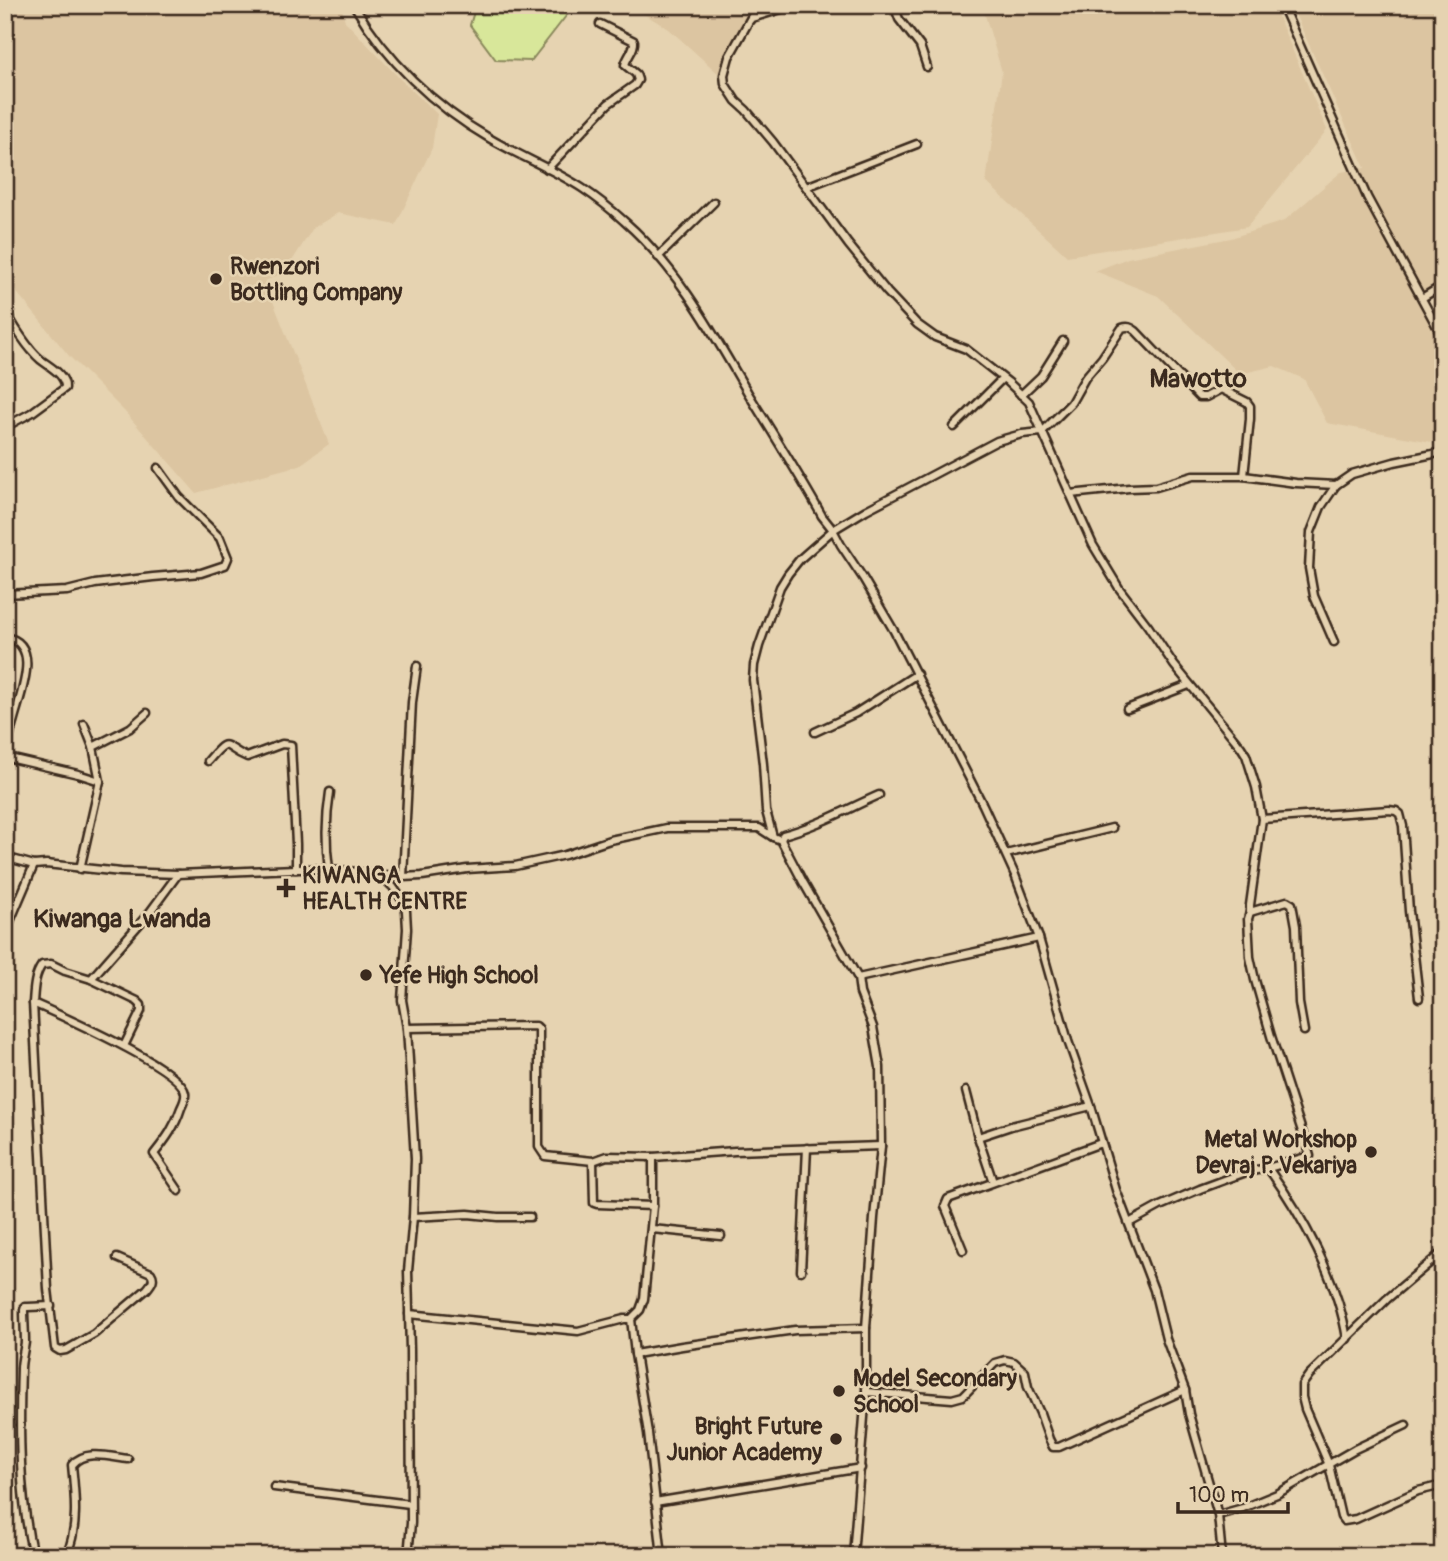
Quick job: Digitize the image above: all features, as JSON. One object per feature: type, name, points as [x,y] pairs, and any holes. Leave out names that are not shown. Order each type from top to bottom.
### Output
[{"type":"street","points":[[354,5],[394,61],[427,93],[473,128],[581,188],[627,223],[658,257],[712,331],[894,631],[984,805],[1039,939],[1101,1143],[1154,1290],[1166,1339],[1185,1390],[1189,1414],[1218,1515],[1222,1556]]},
{"type":"street","points":[[758,5],[729,57],[724,75],[725,84],[736,101],[773,142],[856,254],[917,324],[935,337],[966,349],[1029,402],[1093,545],[1119,588],[1174,665],[1236,740],[1246,755],[1256,787],[1262,819],[1248,919],[1250,957],[1310,1156],[1246,1172],[1200,1188],[1129,1223]]},
{"type":"street","points":[[747,24],[752,18],[794,5]]},
{"type":"street","points":[[894,5],[899,19],[920,46],[927,68]]},
{"type":"street","points":[[1282,5],[1367,197],[1443,338]]},
{"type":"street","points":[[547,169],[608,104],[638,80],[636,74],[625,65],[634,41],[600,24]]},
{"type":"street","points":[[806,187],[917,144]]},
{"type":"street","points":[[658,257],[714,202]]},
{"type":"street","points":[[1422,298],[1443,285]]},
{"type":"street","points":[[5,309],[37,357],[65,381],[65,388],[31,413],[5,427]]},
{"type":"street","points":[[772,837],[766,811],[754,695],[754,665],[773,607],[788,574],[800,559],[833,530],[997,442],[1022,434],[1042,432],[1071,403],[1085,378],[1122,328],[1131,327],[1199,397],[1206,397],[1221,389],[1247,402],[1250,406],[1250,419],[1244,476]]},
{"type":"street","points":[[1021,395],[1041,376],[1063,341]]},
{"type":"street","points":[[954,427],[1002,379]]},
{"type":"street","points":[[1334,642],[1314,596],[1309,568],[1311,532],[1321,507],[1336,485],[1352,474],[1443,452]]},
{"type":"street","points":[[5,594],[67,591],[95,584],[201,573],[225,565],[228,558],[220,538],[179,497],[158,468]]},
{"type":"street","points":[[1070,494],[1156,487],[1192,476],[1244,476],[1336,485]]},
{"type":"street","points":[[5,637],[19,642],[26,654],[27,666],[6,757],[100,781]]},
{"type":"street","points":[[403,877],[412,702],[417,666]]},
{"type":"street","points":[[815,732],[856,713],[916,674]]},
{"type":"street","points":[[1127,709],[1189,685]]},
{"type":"street","points":[[93,747],[130,728],[147,713]]},
{"type":"street","points":[[80,869],[100,781],[93,747],[84,724]]},
{"type":"street","points":[[208,761],[224,744],[247,757],[282,744],[291,745],[296,869]]},
{"type":"street","points":[[329,869],[326,824],[330,792]]},
{"type":"street","points":[[781,840],[783,835],[832,817],[879,795]]},
{"type":"street","points":[[1262,819],[1389,810],[1400,814],[1405,839],[1409,911],[1419,998]]},
{"type":"street","points":[[5,857],[34,865],[178,874],[329,869],[403,877],[515,866],[565,855],[610,840],[667,828],[759,828],[781,840],[858,978],[860,993],[873,1027],[880,1067],[881,1146],[866,1328],[866,1392],[853,1556]]},
{"type":"street","points":[[1006,854],[1112,828]]},
{"type":"street","points":[[5,933],[34,865]]},
{"type":"street","points":[[91,979],[150,912],[178,874]]},
{"type":"street","points":[[380,875],[399,894],[406,911],[407,929],[402,1000],[407,1028],[415,1158],[408,1271],[408,1556]]},
{"type":"street","points":[[1250,912],[1287,901],[1292,904],[1296,926],[1299,1003],[1304,1031]]},
{"type":"street","points":[[858,978],[1039,939]]},
{"type":"street","points":[[117,1258],[151,1273],[152,1283],[94,1334],[65,1350],[55,1348],[48,1289],[33,1003],[38,971],[45,964],[51,964],[137,1001],[141,1005],[141,1011],[124,1046]]},
{"type":"street","points":[[33,1003],[124,1046],[172,1076],[185,1089],[186,1095],[175,1127],[154,1154],[179,1191]]},
{"type":"street","points":[[407,1028],[536,1026],[538,1147],[545,1156],[593,1161],[607,1156],[653,1157],[881,1146]]},
{"type":"street","points":[[966,1091],[993,1182]]},
{"type":"street","points":[[978,1137],[1091,1106]]},
{"type":"street","points":[[963,1250],[946,1211],[948,1199],[1101,1143]]},
{"type":"street","points":[[801,1271],[807,1149]]},
{"type":"street","points":[[410,1314],[578,1331],[631,1319],[640,1310],[644,1299],[652,1229],[653,1157]]},
{"type":"street","points":[[593,1161],[594,1203],[653,1206]]},
{"type":"street","points":[[1268,1168],[1308,1234],[1322,1263],[1343,1314],[1347,1339]]},
{"type":"street","points":[[413,1217],[468,1214],[530,1217]]},
{"type":"street","points":[[652,1229],[721,1236]]},
{"type":"street","points":[[1439,1255],[1387,1299],[1309,1375],[1302,1385],[1302,1397],[1329,1465],[1344,1521],[1382,1509],[1412,1493],[1443,1485]]},
{"type":"street","points":[[33,1556],[23,1495],[20,1410],[21,1364],[25,1340],[24,1310],[25,1307],[51,1306]]},
{"type":"street","points":[[631,1319],[662,1556]]},
{"type":"street","points":[[635,1354],[795,1330],[866,1328]]},
{"type":"street","points":[[866,1392],[952,1399],[963,1396],[995,1363],[1004,1360],[1014,1362],[1025,1372],[1028,1387],[1053,1447],[1059,1447],[1185,1390]]},
{"type":"street","points":[[1218,1515],[1277,1494],[1355,1449],[1406,1425]]},
{"type":"street","points":[[66,1556],[73,1535],[75,1488],[72,1465],[78,1458],[87,1455],[128,1459]]},
{"type":"street","points":[[655,1502],[861,1468]]},
{"type":"street","points":[[274,1487],[410,1504]]},
{"type":"shaded area","points":[[24,5],[341,5],[345,21],[437,114],[432,148],[396,225],[338,213],[313,228],[285,272],[265,281],[329,444],[300,465],[196,493],[125,412],[70,357],[5,278],[5,14]]},
{"type":"shaded area","points":[[605,5],[755,5],[720,75],[669,29],[634,8]]},
{"type":"shaded area","points":[[982,5],[1273,5],[1327,130],[1247,227],[1067,256],[986,182],[1002,72]]},
{"type":"shaded area","points":[[1291,5],[1443,5],[1443,287],[1426,298],[1443,349],[1443,444],[1327,423],[1304,379],[1274,366],[1240,374],[1158,296],[1095,271],[1128,258],[1231,238],[1284,221],[1341,172],[1365,168]]},
{"type":"green space","points":[[476,5],[573,7],[531,61],[496,60],[470,25]]},
{"type":"place","name":"Rwenzori Bottling Company","points":[[216,279]]},
{"type":"place","name":"KIWANGA HEALTH CENTRE","points":[[286,888]]},
{"type":"place","name":"Yefe High School","points":[[366,975]]},
{"type":"place","name":"Metal Workshop Devraj P. Vekariya","points":[[1371,1152]]},
{"type":"place","name":"Model Secondary School","points":[[839,1391]]},
{"type":"place","name":"Bright Future Junior Academy","points":[[836,1439]]},
{"type":"district","name":"Mawotto","points":[[1198,379]]},
{"type":"district","name":"Kiwanga Lwanda","points":[[122,919]]}]
